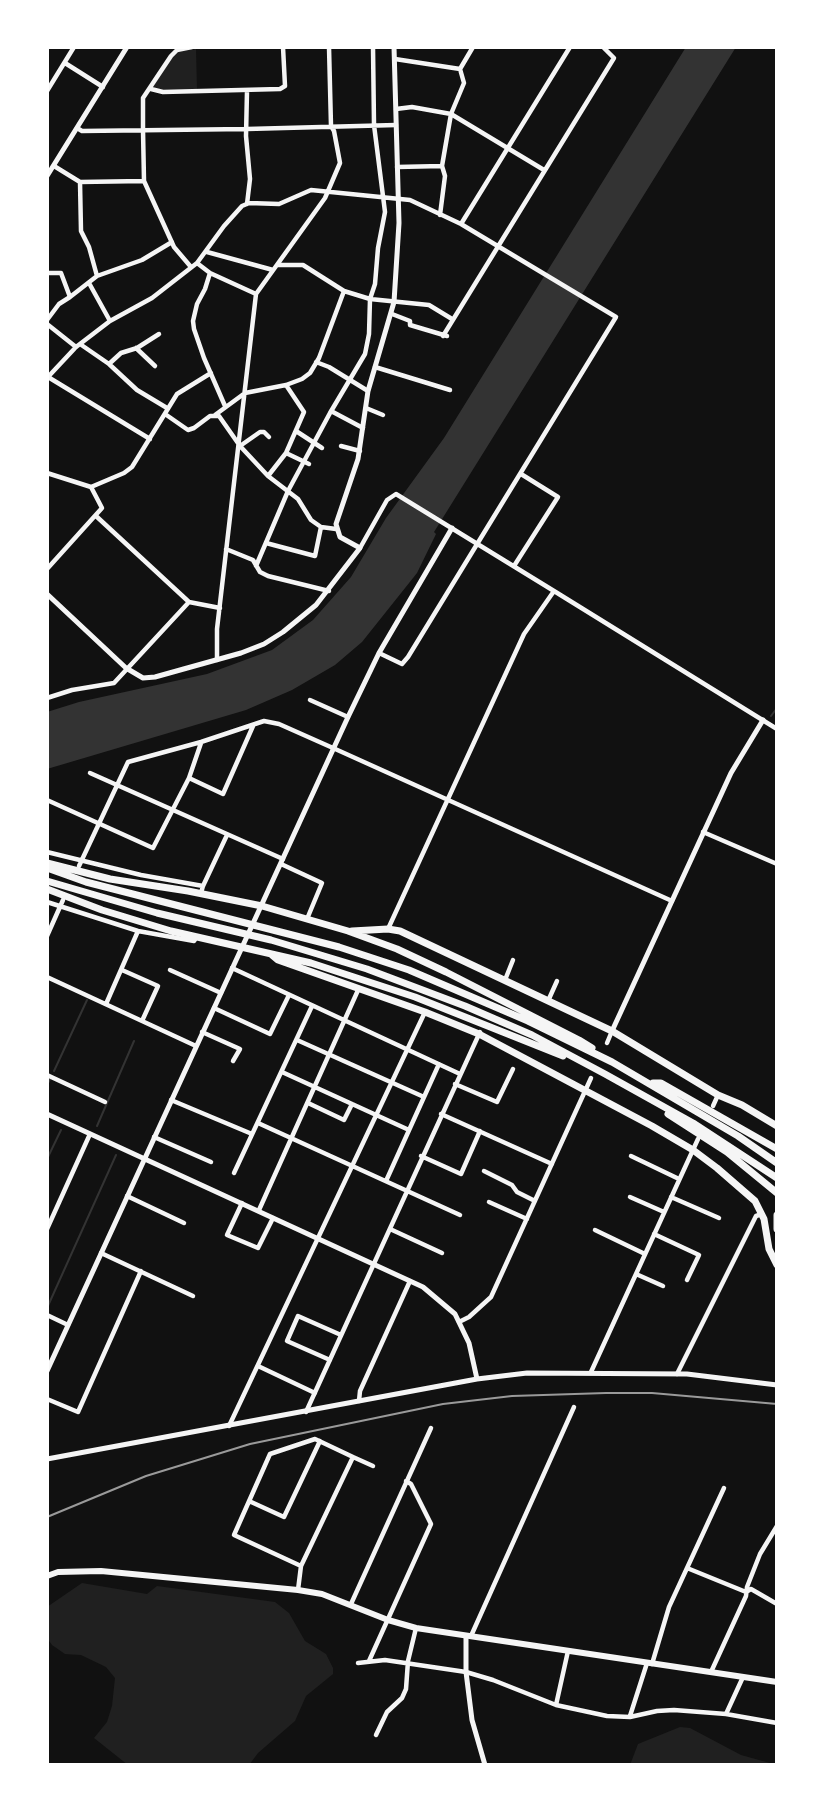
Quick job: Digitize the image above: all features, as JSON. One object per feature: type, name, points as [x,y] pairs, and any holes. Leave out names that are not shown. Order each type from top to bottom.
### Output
[{"type":"highway","points":[[47,866],[120,881],[202,890],[348,931],[397,949],[446,972],[579,1040],[612,1062]]},
{"type":"highway","points":[[47,866],[86,882],[275,929],[409,970],[528,1021],[612,1062],[738,1136],[777,1163]]},
{"type":"highway","points":[[47,881],[145,909],[271,940],[367,969],[465,1006],[532,1035],[606,1074],[713,1135],[777,1178]]},
{"type":"highway","points":[[47,889],[102,910],[196,937],[312,964],[415,997],[606,1074]]},
{"type":"highway","points":[[348,931],[400,931],[503,982],[612,1031],[718,1095],[742,1105],[777,1126]]},
{"type":"highway","points":[[272,955],[278,960],[479,1033],[692,1150],[746,1191],[762,1214],[769,1249],[777,1265]]},
{"type":"highway","points":[[649,1082],[661,1083],[777,1149]]},
{"type":"highway","points":[[643,1095],[727,1152],[777,1193]]},
{"type":"highway","points":[[777,1214],[777,1229]]},
{"type":"main road","points":[[47,1576],[58,1572],[101,1571],[298,1590],[322,1594],[416,1628],[777,1682]]},
{"type":"street","points":[[47,91],[74,47]]},
{"type":"street","points":[[47,176],[127,47]]},
{"type":"street","points":[[191,267],[172,242],[144,181],[143,98],[171,56],[177,50],[192,47]]},
{"type":"street","points":[[151,89],[163,92],[280,89],[285,86],[283,47]]},
{"type":"street","points":[[217,660],[236,454],[240,446],[256,294],[328,191],[340,163],[331,127],[329,47]]},
{"type":"street","points":[[256,566],[288,491],[365,354],[369,334],[370,299],[375,284],[385,212],[374,125],[373,47]]},
{"type":"street","points":[[360,548],[340,537],[336,529],[360,451],[368,391],[394,302],[399,223],[394,47]]},
{"type":"street","points":[[440,215],[445,176],[442,166],[452,114],[464,83],[460,69],[473,47]]},
{"type":"street","points":[[461,224],[570,47]]},
{"type":"street","points":[[392,314],[410,321],[410,326],[445,336],[452,319],[614,58],[603,47]]},
{"type":"street","points":[[395,59],[460,69]]},
{"type":"street","points":[[65,63],[103,87]]},
{"type":"street","points":[[247,91],[250,179],[247,204]]},
{"type":"street","points":[[396,109],[412,107],[452,114],[544,170]]},
{"type":"street","points":[[77,128],[82,131],[396,125]]},
{"type":"street","points":[[54,166],[80,182],[144,181]]},
{"type":"street","points":[[397,167],[442,166]]},
{"type":"street","points":[[80,182],[81,231],[89,247],[97,276]]},
{"type":"street","points":[[150,439],[48,377],[78,346],[110,321],[152,298],[197,262],[224,226],[247,204],[279,204],[311,190],[410,200],[461,224],[616,317],[402,664],[379,653]]},
{"type":"street","points":[[167,408],[137,390],[110,364],[78,346],[47,322],[59,304],[97,276],[142,260],[172,242]]},
{"type":"street","points":[[206,252],[275,268],[303,265],[344,291],[370,299],[429,305],[452,319]]},
{"type":"street","points":[[197,262],[210,273],[256,294]]},
{"type":"street","points":[[47,273],[61,273],[70,297]]},
{"type":"street","points":[[210,273],[193,321],[204,358],[225,406]]},
{"type":"street","points":[[89,283],[110,321]]},
{"type":"street","points":[[165,414],[188,430],[246,393],[286,386],[302,379],[310,373],[316,362],[344,291]]},
{"type":"street","points":[[110,364],[121,353],[136,348],[159,334]]},
{"type":"street","points":[[136,348],[155,366]]},
{"type":"street","points":[[316,362],[368,391]]},
{"type":"street","points":[[375,367],[450,390]]},
{"type":"street","points":[[91,487],[132,467],[177,394],[211,373]]},
{"type":"street","points":[[268,475],[286,453],[304,412],[286,386]]},
{"type":"street","points":[[366,408],[383,415]]},
{"type":"street","points":[[331,411],[364,429]]},
{"type":"street","points":[[215,415],[219,416],[240,446],[268,475],[303,505],[311,520],[321,527],[336,529]]},
{"type":"street","points":[[240,446],[260,432],[269,437]]},
{"type":"street","points":[[296,432],[323,448]]},
{"type":"street","points":[[341,446],[360,451]]},
{"type":"street","points":[[286,453],[306,463]]},
{"type":"street","points":[[47,473],[91,487],[103,508],[47,569]]},
{"type":"street","points":[[514,566],[558,497],[521,474]]},
{"type":"street","points":[[47,594],[126,668],[144,678],[217,660],[264,644],[317,605],[360,548],[387,500],[393,494],[400,495],[777,729]]},
{"type":"street","points":[[96,516],[189,602],[220,608]]},
{"type":"street","points":[[266,543],[315,556],[321,527]]},
{"type":"street","points":[[47,1371],[333,748],[379,653],[452,528]]},
{"type":"street","points":[[226,549],[253,560],[260,572],[268,576],[328,591]]},
{"type":"street","points":[[388,929],[524,634],[554,591]]},
{"type":"street","points":[[47,698],[72,690],[114,683],[189,602]]},
{"type":"street","points":[[310,700],[348,717]]},
{"type":"street","points":[[607,1043],[731,772],[763,720]]},
{"type":"street","points":[[80,864],[128,762],[264,721],[278,724],[333,748],[672,901]]},
{"type":"street","points":[[189,778],[223,794],[253,725]]},
{"type":"street","points":[[47,800],[153,848],[189,778],[201,742]]},
{"type":"street","points":[[90,773],[227,835],[322,883],[307,919]]},
{"type":"street","points":[[703,832],[777,864]]},
{"type":"street","points":[[47,852],[80,864],[202,890],[227,835]]},
{"type":"street","points":[[47,936],[63,900]]},
{"type":"street","points":[[47,902],[138,931],[194,941],[196,937]]},
{"type":"street","points":[[106,1004],[138,931]]},
{"type":"street","points":[[443,951],[446,942]]},
{"type":"street","points":[[503,982],[513,960]]},
{"type":"street","points":[[232,968],[460,1074]]},
{"type":"street","points":[[122,970],[158,986],[142,1021]]},
{"type":"street","points":[[170,970],[221,993]]},
{"type":"street","points":[[47,977],[196,1046]]},
{"type":"street","points":[[548,1001],[557,981]]},
{"type":"street","points":[[259,1210],[359,988]]},
{"type":"street","points":[[214,1008],[270,1034],[289,995]]},
{"type":"street","points":[[233,1174],[312,1006]]},
{"type":"street","points":[[229,1427],[425,1012]]},
{"type":"street","points":[[202,1032],[240,1049],[233,1061]]},
{"type":"street","points":[[306,1413],[479,1033]]},
{"type":"street","points":[[297,1040],[425,1097]]},
{"type":"street","points":[[386,1181],[439,1064]]},
{"type":"street","points":[[455,1084],[497,1102],[513,1069]]},
{"type":"street","points":[[282,1072],[409,1130]]},
{"type":"street","points":[[47,1075],[105,1102]]},
{"type":"street","points":[[459,1322],[469,1318],[491,1297],[591,1078]]},
{"type":"street","points":[[713,1106],[718,1095]]},
{"type":"street","points":[[171,1100],[252,1134]]},
{"type":"street","points":[[308,1104],[344,1121],[352,1104]]},
{"type":"street","points":[[441,1114],[552,1164]]},
{"type":"street","points":[[48,1117],[145,1157],[411,1280],[440,1299],[459,1322],[469,1343],[477,1379]]},
{"type":"street","points":[[258,1124],[460,1214]]},
{"type":"street","points":[[421,1156],[461,1174],[480,1131]]},
{"type":"street","points":[[47,1229],[90,1134]]},
{"type":"street","points":[[154,1137],[211,1162]]},
{"type":"street","points":[[591,1372],[698,1139]]},
{"type":"street","points":[[631,1156],[679,1179]]},
{"type":"street","points":[[484,1171],[512,1185],[517,1192],[535,1201]]},
{"type":"street","points":[[127,1196],[184,1223]]},
{"type":"street","points":[[630,1197],[664,1212]]},
{"type":"street","points":[[671,1197],[719,1218]]},
{"type":"street","points":[[242,1202],[227,1235],[258,1248],[273,1217]]},
{"type":"street","points":[[489,1202],[527,1219]]},
{"type":"street","points":[[677,1374],[756,1216],[762,1214]]},
{"type":"street","points":[[390,1230],[442,1252]]},
{"type":"street","points":[[595,1230],[645,1254]]},
{"type":"street","points":[[654,1234],[699,1255],[687,1280]]},
{"type":"street","points":[[101,1253],[193,1296]]},
{"type":"street","points":[[47,1399],[78,1412],[141,1272]]},
{"type":"street","points":[[636,1273],[663,1286]]},
{"type":"street","points":[[358,1402],[360,1391],[411,1280]]},
{"type":"street","points":[[47,1315],[68,1325]]},
{"type":"street","points":[[330,1360],[287,1341],[298,1316],[341,1335]]},
{"type":"street","points":[[258,1366],[315,1393]]},
{"type":"street","points":[[47,1459],[306,1413],[477,1379],[527,1373],[677,1374],[777,1385]]},
{"type":"street","points":[[485,1765],[472,1720],[466,1672],[468,1636],[574,1407]]},
{"type":"street","points":[[351,1604],[431,1428]]},
{"type":"street","points":[[301,1566],[234,1535],[270,1454],[315,1439],[373,1466]]},
{"type":"street","points":[[249,1501],[284,1517],[320,1441]]},
{"type":"street","points":[[298,1590],[301,1566],[353,1457]]},
{"type":"street","points":[[369,1661],[430,1524],[411,1484],[406,1482]]},
{"type":"street","points":[[630,1717],[669,1607],[724,1488]]},
{"type":"street","points":[[710,1672],[760,1554],[777,1526]]},
{"type":"street","points":[[687,1568],[746,1592]]},
{"type":"street","points":[[746,1592],[751,1589],[777,1604]]},
{"type":"street","points":[[376,1735],[387,1712],[402,1698],[406,1689],[416,1628]]},
{"type":"street","points":[[556,1705],[568,1651]]},
{"type":"street","points":[[358,1662],[385,1660],[466,1672],[556,1705],[607,1716],[630,1717],[674,1710],[726,1714],[777,1723]]},
{"type":"street","points":[[726,1714],[743,1677]]},
{"type":"shaded area","points":[[686,47],[736,47],[434,532],[436,534],[417,573],[362,642],[335,665],[292,690],[246,710],[47,769],[47,712],[79,702],[207,674],[272,650],[313,620],[351,577],[386,518],[444,438]]},
{"type":"shaded area","points":[[196,49],[197,90],[163,90],[153,87],[172,57],[178,52]]},
{"type":"shaded area","points":[[82,1583],[147,1594],[157,1586],[275,1602],[289,1613],[305,1641],[326,1654],[333,1674],[306,1696],[295,1721],[258,1753],[249,1765],[128,1765],[94,1738],[107,1722],[115,1678],[106,1667],[81,1655],[65,1654],[47,1638],[47,1607]]},
{"type":"shaded area","points":[[680,1727],[690,1728],[741,1755],[777,1765],[630,1765],[638,1744]]},
{"type":"waterway","points":[[771,716],[777,708]]},
{"type":"waterway","points":[[54,1071],[87,1000]]},
{"type":"waterway","points":[[97,1126],[134,1041]]},
{"type":"waterway","points":[[47,1085],[50,1079]]},
{"type":"waterway","points":[[47,1159],[61,1130]]},
{"type":"waterway","points":[[47,1308],[116,1155]]},
{"type":"railway","points":[[47,1517],[146,1476],[250,1444],[443,1404],[512,1396],[606,1393],[652,1393],[777,1404]]}]
